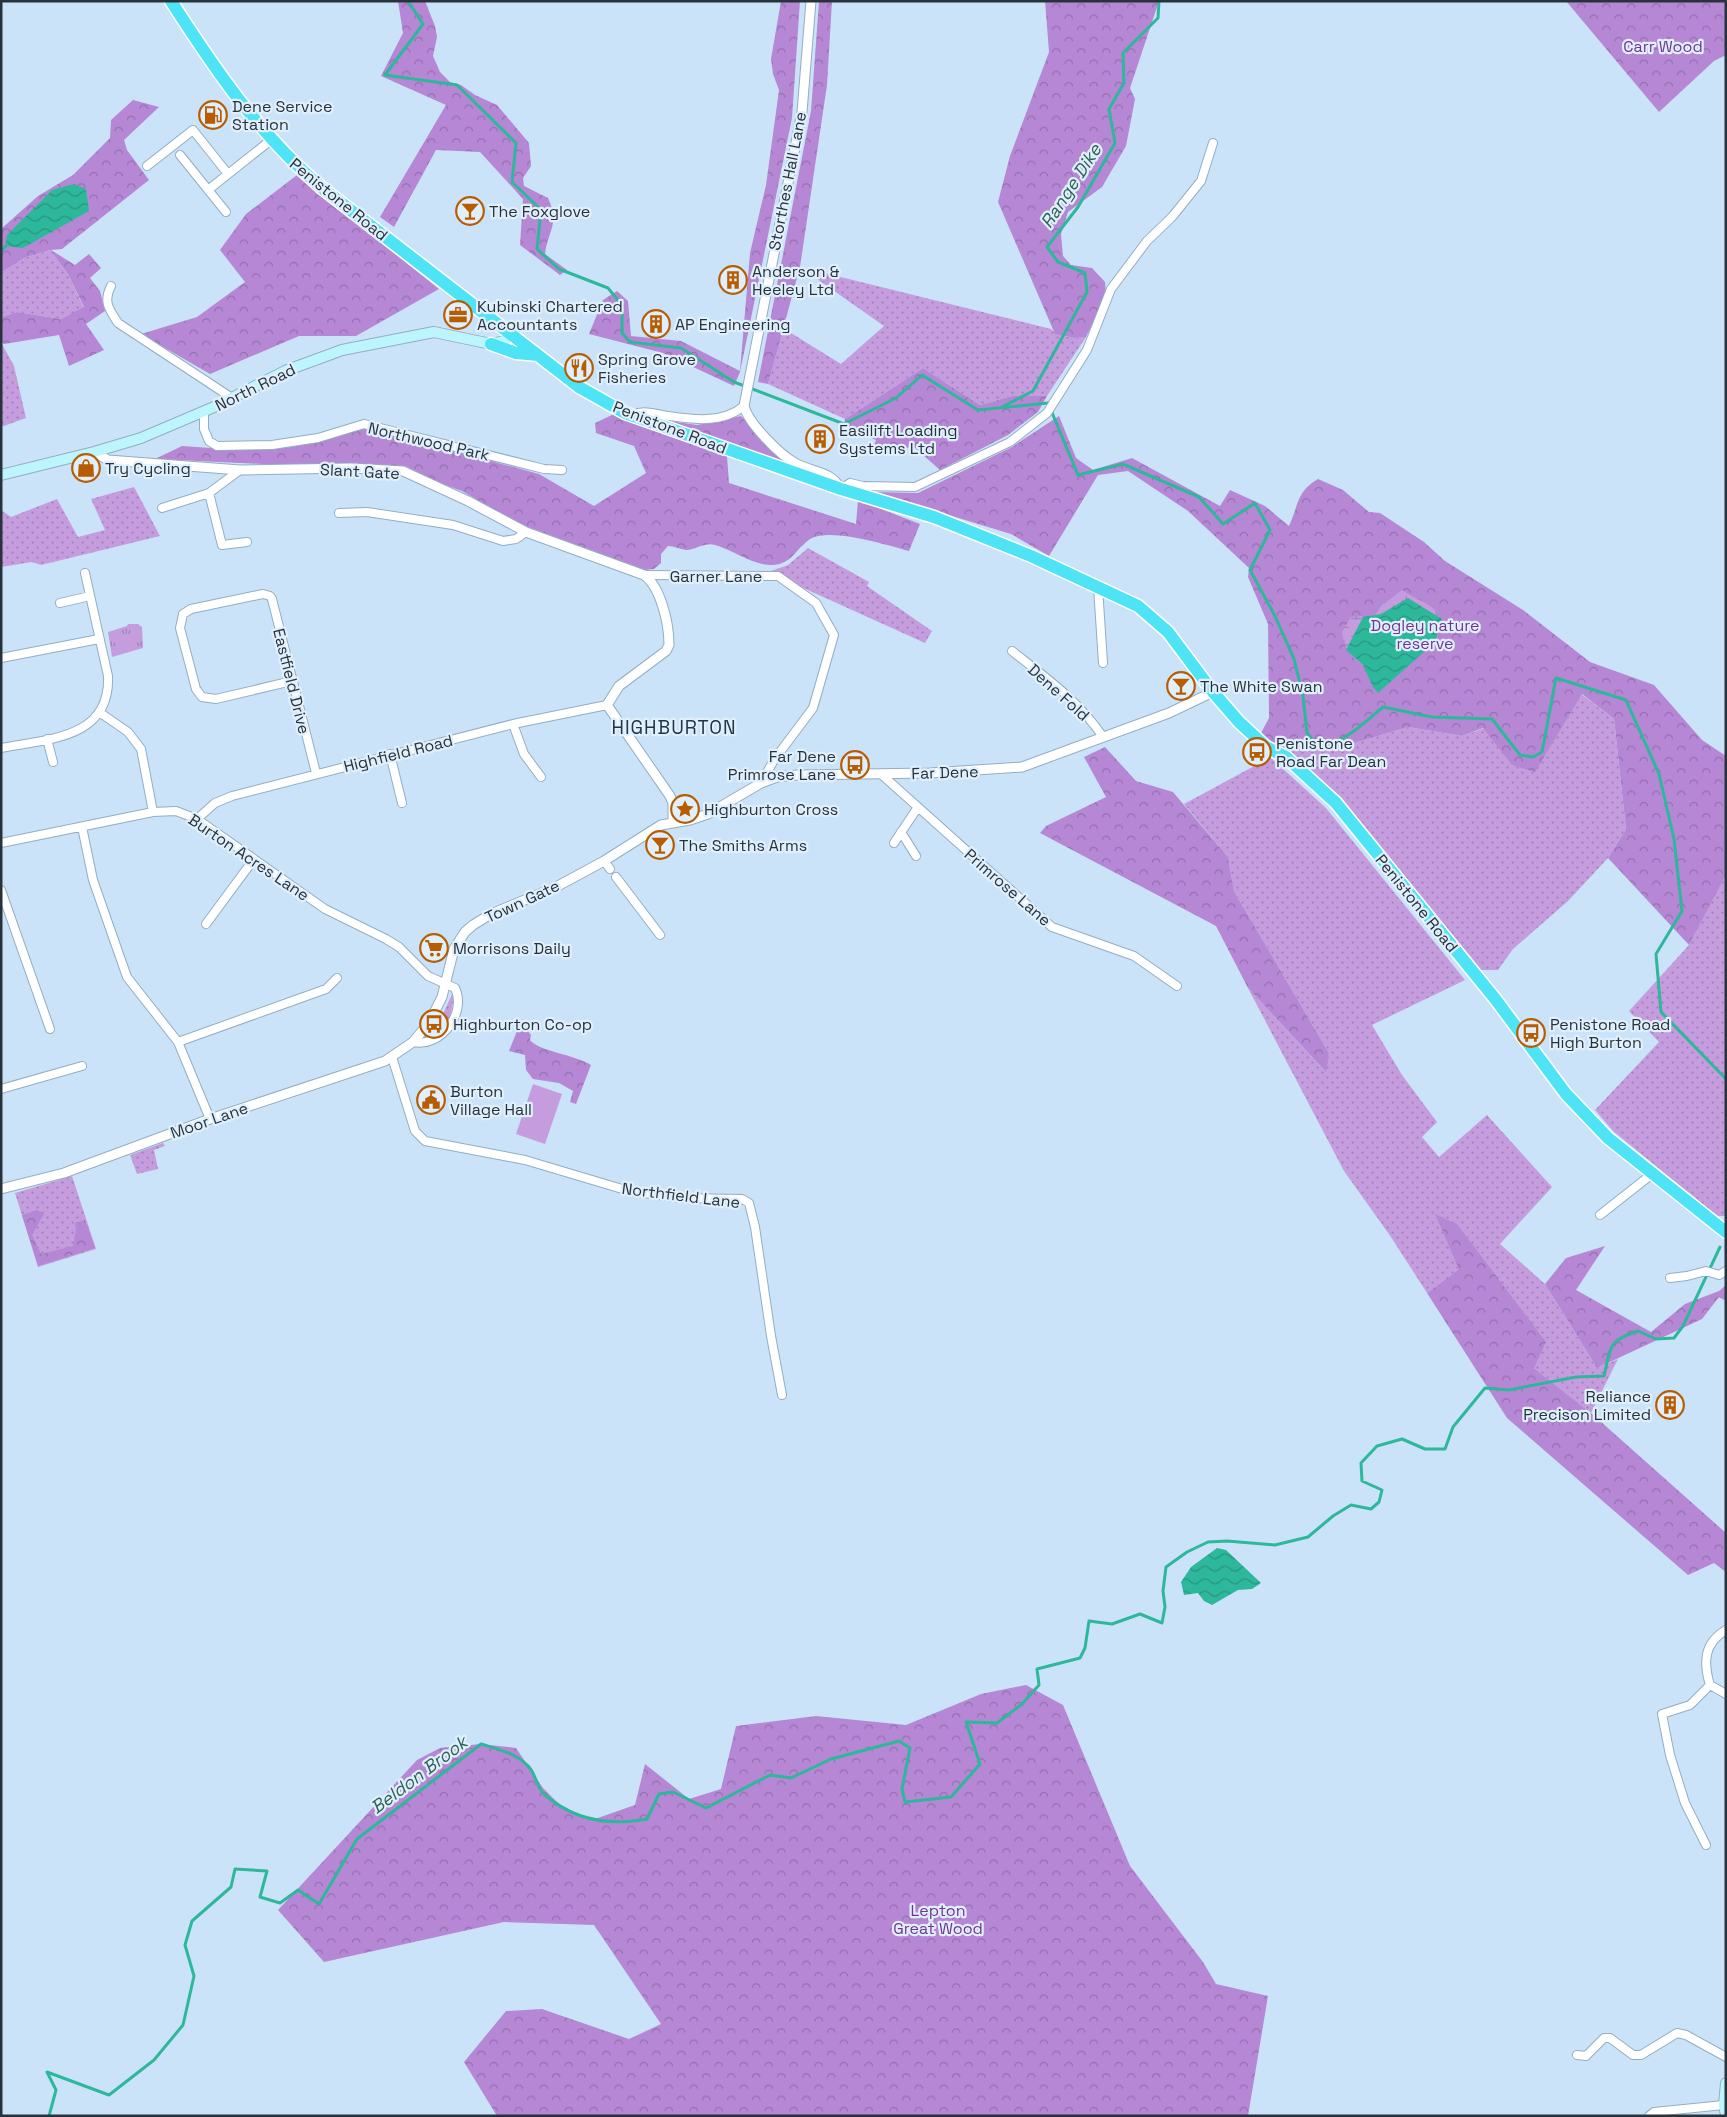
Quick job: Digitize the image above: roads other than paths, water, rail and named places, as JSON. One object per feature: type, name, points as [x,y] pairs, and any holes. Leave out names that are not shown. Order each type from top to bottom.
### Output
[{"type":"highway","name":"Penistone Road","points":[[173,2],[240,104],[289,160],[322,188],[579,387],[630,416],[841,490],[934,517],[1098,586],[1138,606],[1168,632],[1213,692],[1246,728],[1266,746],[1286,757],[1336,803],[1496,1000],[1566,1094],[1608,1138],[1726,1232]]},
{"type":"highway","points":[[491,344],[516,353],[538,355]]},
{"type":"main road","name":"North Road","points":[[1,475],[142,438],[232,398],[284,371],[342,350],[434,332],[491,344]]},
{"type":"main road","points":[[491,344],[504,340],[510,334]]},
{"type":"main road","points":[[1725,2110],[1726,2083]]},
{"type":"street","name":"Storthes Hall Lane","points":[[745,402],[802,112],[811,1]]},
{"type":"street","points":[[147,166],[193,130],[228,174]]},
{"type":"street","points":[[208,190],[271,140]]},
{"type":"street","points":[[630,416],[640,411],[694,420],[732,414],[745,402],[751,420],[787,458],[835,479],[841,490],[850,483],[863,486],[915,487],[1010,442],[1046,413],[1087,350],[1111,289],[1147,241],[1172,217],[1201,181],[1213,143]]},
{"type":"street","points":[[180,155],[226,212]]},
{"type":"street","points":[[111,286],[106,296],[106,305],[118,322],[232,398]]},
{"type":"street","name":"Northwood Park","points":[[204,411],[204,429],[209,441],[218,446],[282,444],[318,438],[364,424],[544,468],[562,470]]},
{"type":"street","name":"Slant Gate","points":[[94,452],[108,460],[240,470],[352,468],[403,471],[468,501],[526,532],[644,576]]},
{"type":"street","points":[[162,508],[209,493],[240,470]]},
{"type":"street","points":[[209,493],[222,545],[247,542]]},
{"type":"street","points":[[339,513],[367,512],[453,525],[503,541],[516,539],[526,532]]},
{"type":"street","points":[[1,748],[66,736],[81,730],[99,712],[106,699],[109,684],[85,574]]},
{"type":"street","points":[[644,576],[651,580],[657,590],[670,645],[666,651],[619,686],[607,705],[670,796],[673,803],[672,822]]},
{"type":"street","name":"Garner Lane","points":[[644,576],[778,576],[816,603],[834,635],[813,708],[774,760],[761,783]]},
{"type":"street","points":[[1098,586],[1103,663]]},
{"type":"street","name":"Eastfield Drive","points":[[292,681],[211,700],[202,697],[196,689],[180,628],[183,614],[191,608],[263,594],[267,594],[272,599],[316,773]]},
{"type":"street","points":[[60,603],[90,596]]},
{"type":"street","points":[[1,658],[99,639]]},
{"type":"street","name":"Dene Fold","points":[[1012,651],[1076,703],[1090,717],[1103,737]]},
{"type":"street","name":"Far Dene","points":[[672,822],[690,820],[708,814],[761,783],[777,777],[1008,769],[1037,762],[1170,712],[1213,692]]},
{"type":"street","name":"Highfield Road","points":[[197,818],[223,798],[513,724],[607,705]]},
{"type":"street","points":[[99,712],[128,732],[141,749],[153,812]]},
{"type":"street","points":[[513,724],[524,754],[542,777]]},
{"type":"street","points":[[47,739],[53,762]]},
{"type":"street","points":[[390,754],[402,803]]},
{"type":"street","name":"Primrose Lane","points":[[881,774],[1052,927],[1134,956],[1177,986]]},
{"type":"street","points":[[894,843],[918,807]]},
{"type":"street","name":"Burton Acres Lane","points":[[1,843],[153,812],[176,811],[197,818],[325,909],[386,939],[399,947],[428,976],[446,983]]},
{"type":"street","name":"Town Gate","points":[[446,983],[454,949],[465,932],[473,925],[491,914],[607,865],[649,831],[672,822]]},
{"type":"street","points":[[82,827],[93,880],[127,977],[178,1042],[210,1119]]},
{"type":"street","points":[[901,832],[916,856]]},
{"type":"street","points":[[206,924],[254,858]]},
{"type":"street","points":[[616,877],[660,935]]},
{"type":"street","points":[[1,890],[50,1029]]},
{"type":"street","points":[[178,1042],[326,989],[337,978]]},
{"type":"street","name":"Moor Lane","points":[[1,1189],[64,1173],[210,1119],[354,1073],[392,1057],[414,1042],[434,1015],[446,983],[455,988],[458,994],[458,1006],[452,1023],[434,1039],[426,1043],[414,1042]]},
{"type":"street","name":"Northfield Lane","points":[[392,1057],[415,1131],[425,1141],[525,1160],[629,1191],[681,1198],[742,1199],[749,1203],[755,1227],[782,1395]]},
{"type":"street","points":[[1,1089],[82,1066]]},
{"type":"street","points":[[1600,1214],[1652,1174]]},
{"type":"street","points":[[1670,1278],[1708,1271],[1719,1275],[1726,1271]]},
{"type":"street","points":[[1726,1630],[1711,1643],[1705,1657],[1705,1671],[1710,1685],[1726,1694]]},
{"type":"street","points":[[1706,1844],[1685,1803],[1670,1755],[1662,1714],[1690,1705],[1710,1685]]},
{"type":"street","points":[[1577,2055],[1586,2056],[1604,2038],[1610,2038],[1634,2056],[1641,2054],[1677,2033],[1686,2035],[1726,2057]]},
{"type":"street","points":[[1648,2116],[1654,2112],[1725,2110]]},
{"type":"water","points":[[74,184],[86,189],[89,211],[23,248],[5,246],[7,235],[52,190]]},
{"type":"water","points":[[1408,598],[1442,619],[1435,642],[1378,693],[1373,687],[1363,665],[1346,650],[1363,617],[1381,614]]},
{"type":"water","points":[[1217,1548],[1226,1550],[1261,1583],[1252,1589],[1238,1590],[1212,1605],[1204,1601],[1198,1593],[1184,1595],[1181,1582],[1191,1567]]},
{"type":"waterway","points":[[408,1],[423,24],[385,75],[457,85],[516,143],[512,182],[541,210],[537,249],[559,269],[608,288],[622,305],[622,333],[630,342],[681,348],[734,382],[844,424],[896,398],[922,375],[978,410],[1048,403],[1078,475],[1123,464],[1199,497],[1223,524],[1255,503],[1270,530],[1250,570],[1275,616],[1294,659],[1303,696],[1307,733],[1318,746],[1327,745],[1344,738],[1383,707],[1432,717],[1492,719],[1520,755],[1533,757],[1542,752],[1556,678],[1626,700],[1659,774],[1674,839],[1682,911],[1656,954],[1661,1012],[1726,1079]]},
{"type":"waterway","name":"Range Dike","points":[[1002,407],[1033,391],[1087,292],[1085,273],[1058,262],[1047,247],[1078,207],[1115,143],[1109,109],[1124,83],[1123,53],[1158,18],[1159,1]]},
{"type":"waterway","points":[[1,251],[6,246]]},
{"type":"waterway","name":"Beldon Brook","points":[[49,2116],[56,2090],[47,2072],[109,2095],[154,2060],[183,2025],[194,1976],[185,1945],[192,1921],[231,1887],[235,1869],[267,1871],[260,1897],[280,1903],[298,1890],[319,1904],[357,1839],[481,1744],[517,1757],[530,1768],[542,1792],[556,1803],[580,1815],[606,1821],[620,1822],[647,1819],[659,1794],[673,1792],[706,1808],[770,1775],[791,1778],[831,1759],[899,1741],[910,1748],[902,1789],[905,1802],[951,1797],[980,1764],[966,1722],[997,1723],[1022,1704],[1039,1685],[1037,1669],[1080,1658],[1085,1648],[1089,1621],[1112,1624],[1140,1614],[1162,1623],[1165,1607],[1163,1591],[1166,1567],[1187,1552],[1208,1542],[1227,1541],[1275,1545],[1308,1537],[1333,1516],[1351,1505],[1371,1509],[1379,1502],[1382,1490],[1362,1481],[1361,1463],[1377,1446],[1402,1439],[1425,1449],[1445,1449],[1453,1427],[1485,1388],[1509,1390],[1576,1377],[1604,1376],[1612,1346],[1621,1338],[1638,1331],[1656,1339],[1674,1338],[1683,1326],[1720,1247]]},
{"type":"place","name":"Dene Service Station","points":[[213,115]]},
{"type":"place","name":"The Foxglove","points":[[470,211]]},
{"type":"place","name":"Anderson & Heeley Ltd","points":[[733,280]]},
{"type":"place","name":"Kubinski Chartered Accountants","points":[[458,315]]},
{"type":"place","name":"AP Engineering","points":[[656,324]]},
{"type":"place","name":"Spring Grove Fisheries","points":[[579,368]]},
{"type":"place","name":"Easilift Loading Systems Ltd","points":[[820,439]]},
{"type":"place","name":"Try Cycling","points":[[86,468]]},
{"type":"place","name":"The White Swan","points":[[1181,686]]},
{"type":"place","name":"Penistone Road Far Dean","points":[[1257,752]]},
{"type":"place","name":"Far Dene Primrose Lane","points":[[855,765]]},
{"type":"place","name":"Highburton Cross","points":[[685,809]]},
{"type":"place","name":"The Smiths Arms","points":[[660,845]]},
{"type":"place","name":"Morrisons Daily","points":[[434,948]]},
{"type":"place","name":"Highburton Co-op","points":[[434,1024]]},
{"type":"place","name":"Penistone Road High Burton","points":[[1531,1033]]},
{"type":"place","name":"Burton Village Hall","points":[[431,1100]]},
{"type":"place","name":"Reliance Precison Limited","points":[[1670,1405]]},
{"type":"district","name":"HIGHBURTON","points":[[674,727]]},
{"type":"park label","name":"Carr Wood","points":[[1663,46]]},
{"type":"park label","name":"Dogley nature reserve","points":[[1425,634]]},
{"type":"park label","name":"Lepton Great Wood","points":[[938,1919]]}]
